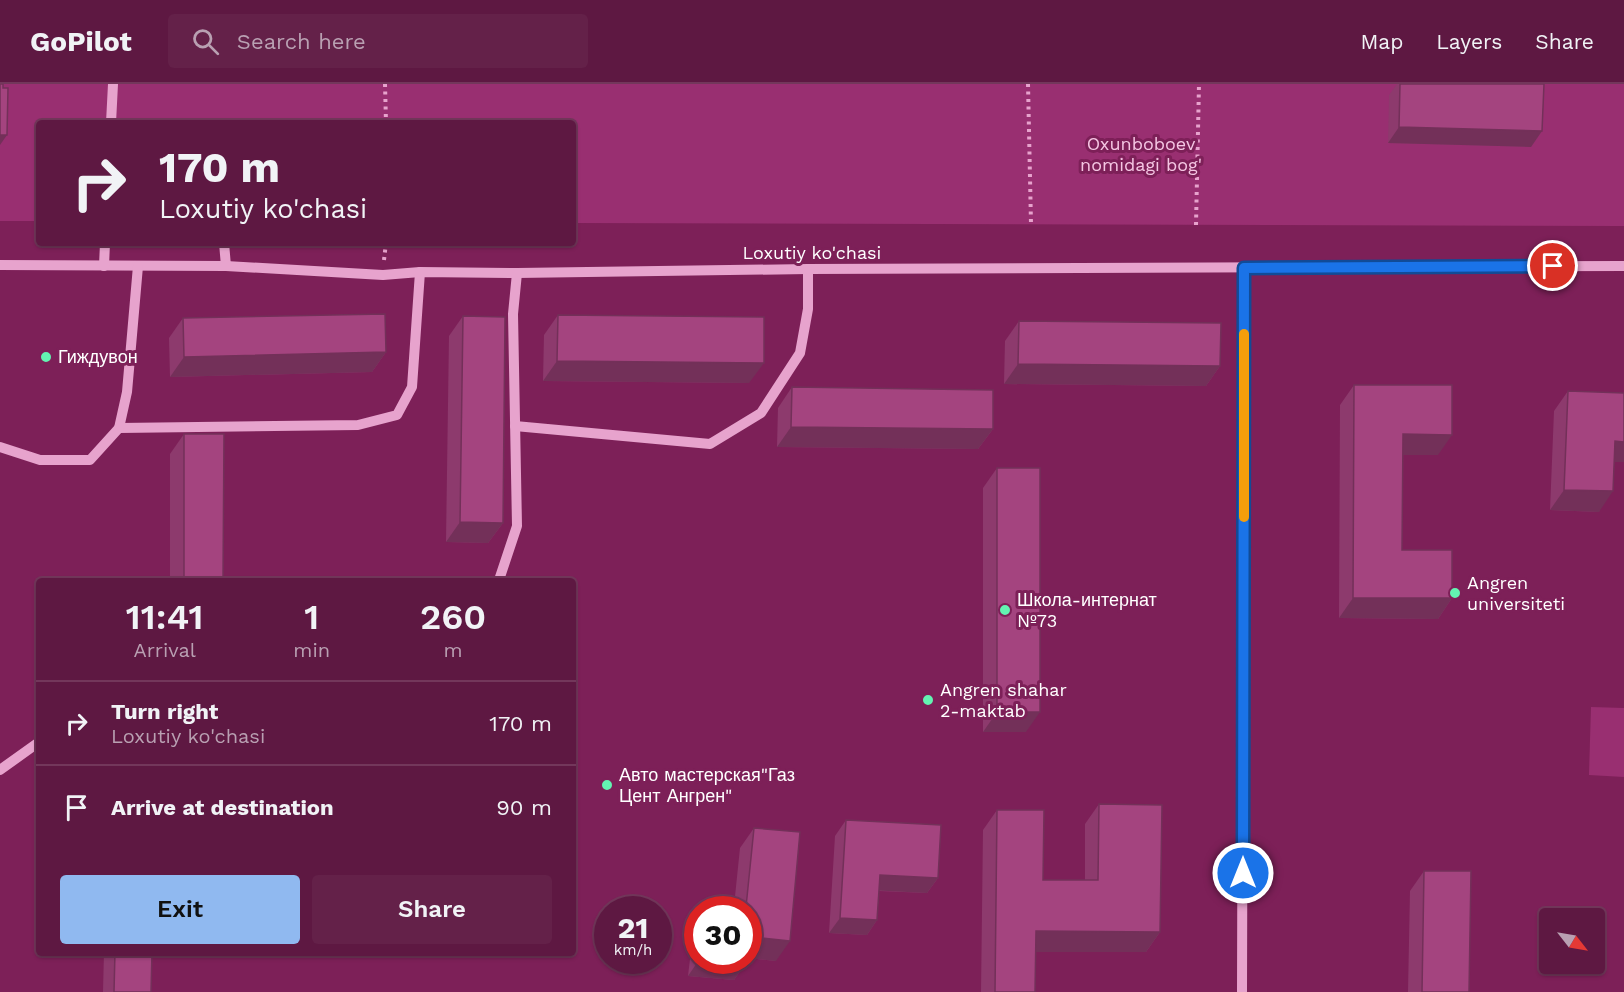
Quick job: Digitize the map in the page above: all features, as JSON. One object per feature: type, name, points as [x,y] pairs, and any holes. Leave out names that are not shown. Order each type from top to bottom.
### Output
[{"type":"street","points":[[111,120],[113,84]]},
{"type":"street","points":[[104,266],[105,246]]},
{"type":"street","points":[[224,246],[226,266]]},
{"type":"street","name":"Loxutiy ko'chasi","points":[[0,265],[226,266],[383,275],[420,272],[808,269],[1624,266]]},
{"type":"street","points":[[0,447],[40,460],[90,460],[119,428],[127,392],[138,266]]},
{"type":"street","points":[[1242,992],[1244,268]]},
{"type":"street","points":[[515,426],[710,444],[761,413],[800,353],[808,309],[808,269]]},
{"type":"street","points":[[119,428],[358,425],[397,415],[412,387],[420,272]]},
{"type":"street","points":[[500,578],[518,526],[513,314],[517,273]]},
{"type":"street","points":[[0,770],[36,744]]},
{"type":"path","points":[[386,84],[386,120]]},
{"type":"path","points":[[1029,84],[1030,224]]},
{"type":"path","points":[[1196,225],[1199,84]]},
{"type":"green space","name":"Oxunboboev nomidagi bog'","points":[[0,84],[1624,84],[1624,226],[576,223],[576,120],[36,120],[36,221],[0,221]]},
{"type":"green space","points":[[1591,707],[1624,708],[1624,777],[1589,775]]},
{"type":"building","points":[[0,84],[3,84],[3,88],[8,88],[7,135],[0,135]]},
{"type":"building","points":[[1400,84],[1544,84],[1542,131],[1399,127]]},
{"type":"building","points":[[385,314],[386,352],[184,357],[183,318]]},
{"type":"building","points":[[558,315],[764,317],[764,363],[557,361]]},
{"type":"building","points":[[463,316],[505,317],[503,523],[460,522]]},
{"type":"building","points":[[1019,321],[1221,323],[1220,366],[1018,364]]},
{"type":"building","points":[[1354,385],[1452,385],[1452,435],[1403,434],[1402,550],[1452,550],[1452,598],[1353,598]]},
{"type":"building","points":[[792,387],[993,390],[993,429],[791,427]]},
{"type":"building","points":[[1568,391],[1624,393],[1624,442],[1615,441],[1613,491],[1564,490]]},
{"type":"building","points":[[184,434],[224,434],[223,578],[184,578]]},
{"type":"building","name":"Школа-интернат №73","points":[[997,468],[1040,468],[1040,712],[997,712]]},
{"type":"building","points":[[1099,804],[1162,805],[1160,932],[1036,931],[1035,992],[995,992],[997,810],[1044,810],[1043,880],[1098,880]]},
{"type":"building","points":[[846,820],[941,825],[938,878],[880,875],[877,920],[840,918]]},
{"type":"building","points":[[754,828],[800,832],[790,941],[762,938],[762,896],[747,896]]},
{"type":"building","points":[[1424,871],[1471,871],[1469,992],[1422,992]]},
{"type":"building","points":[[115,956],[152,956],[151,992],[114,992]]},
{"type":"slow traffic","points":[[1244,334],[1244,517]]},
{"type":"place","name":"Гиждувон","points":[[46,357]]},
{"type":"place","name":"Angren universiteti","points":[[1455,593]]},
{"type":"place","name":"Школа-интернат №73","points":[[1005,610]]},
{"type":"place","name":"Angren shahar 2-maktab","points":[[928,700]]},
{"type":"place","name":"Авто мастерская\"Газ Цент Ангрен\"","points":[[607,785]]},
{"type":"route","points":[[1243,873],[1244,268],[1553,266]]}]
